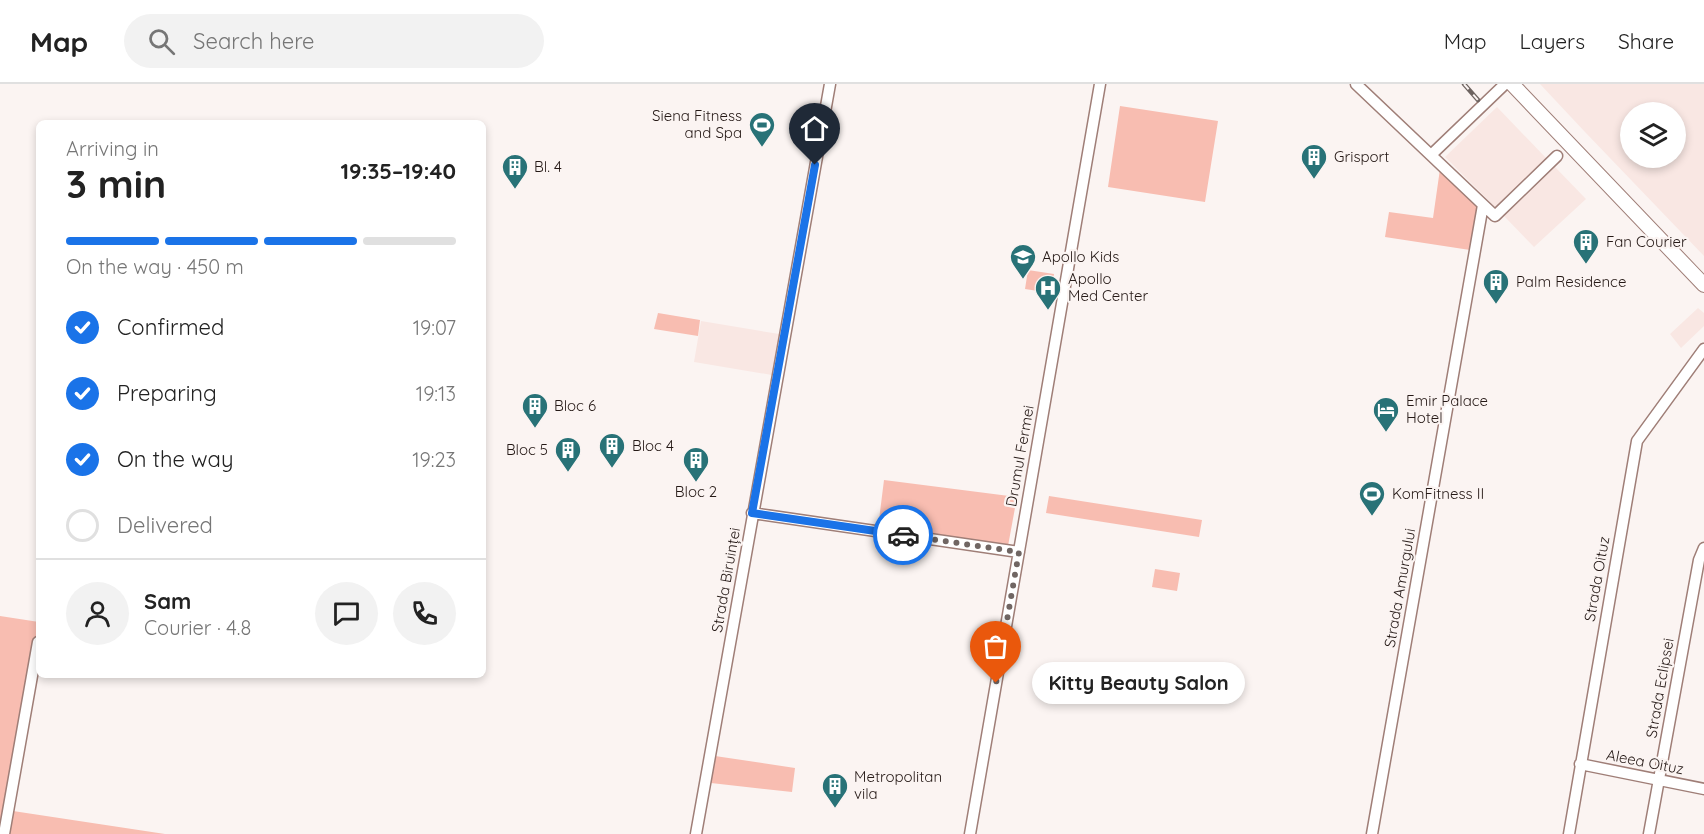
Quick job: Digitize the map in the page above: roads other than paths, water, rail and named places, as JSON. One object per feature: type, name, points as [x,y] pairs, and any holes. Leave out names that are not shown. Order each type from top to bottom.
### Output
[{"type":"main road","points":[[1512,84],[1704,285]]},
{"type":"street","name":"Strada Biruinței","points":[[696,834],[830,84]]},
{"type":"street","name":"Drumul Fermei","points":[[970,834],[1100,84]]},
{"type":"street","points":[[1356,84],[1495,216],[1557,156]]},
{"type":"street","points":[[1431,155],[1505,84]]},
{"type":"street","name":"Strada Amurgului","points":[[1372,834],[1483,205]]},
{"type":"street","name":"Strada Oituz","points":[[1569,834],[1637,441],[1704,349]]},
{"type":"street","points":[[752,513],[1019,552]]},
{"type":"street","name":"Strada Eclipsei","points":[[1649,834],[1699,560],[1704,548]]},
{"type":"street","points":[[4,834],[36,653]]},
{"type":"street","name":"Aleea Oituz","points":[[1580,764],[1704,789]]},
{"type":"railway","points":[[1464,84],[1478,100]]},
{"type":"place","name":"Siena Fitness and Spa","points":[[762,148]]},
{"type":"place","name":"Grisport","points":[[1314,180]]},
{"type":"place","name":"Bl. 4","points":[[515,190]]},
{"type":"place","name":"Fan Courier","points":[[1586,265]]},
{"type":"place","name":"Apollo Kids","points":[[1023,280]]},
{"type":"place","name":"Palm Residence","points":[[1496,305]]},
{"type":"place","name":"Apollo Med Center","points":[[1048,311]]},
{"type":"place","name":"Bloc 6","points":[[535,429]]},
{"type":"place","name":"Emir Palace Hotel","points":[[1386,433]]},
{"type":"place","name":"Bloc 4","points":[[612,469]]},
{"type":"place","name":"Bloc 5","points":[[568,473]]},
{"type":"place","name":"Bloc 2","points":[[696,483]]},
{"type":"place","name":"KomFitness II","points":[[1372,517]]},
{"type":"place","name":"Kitty Beauty Salon","points":[[996,683]]},
{"type":"place","name":"Metropolitan vila","points":[[835,809]]}]
